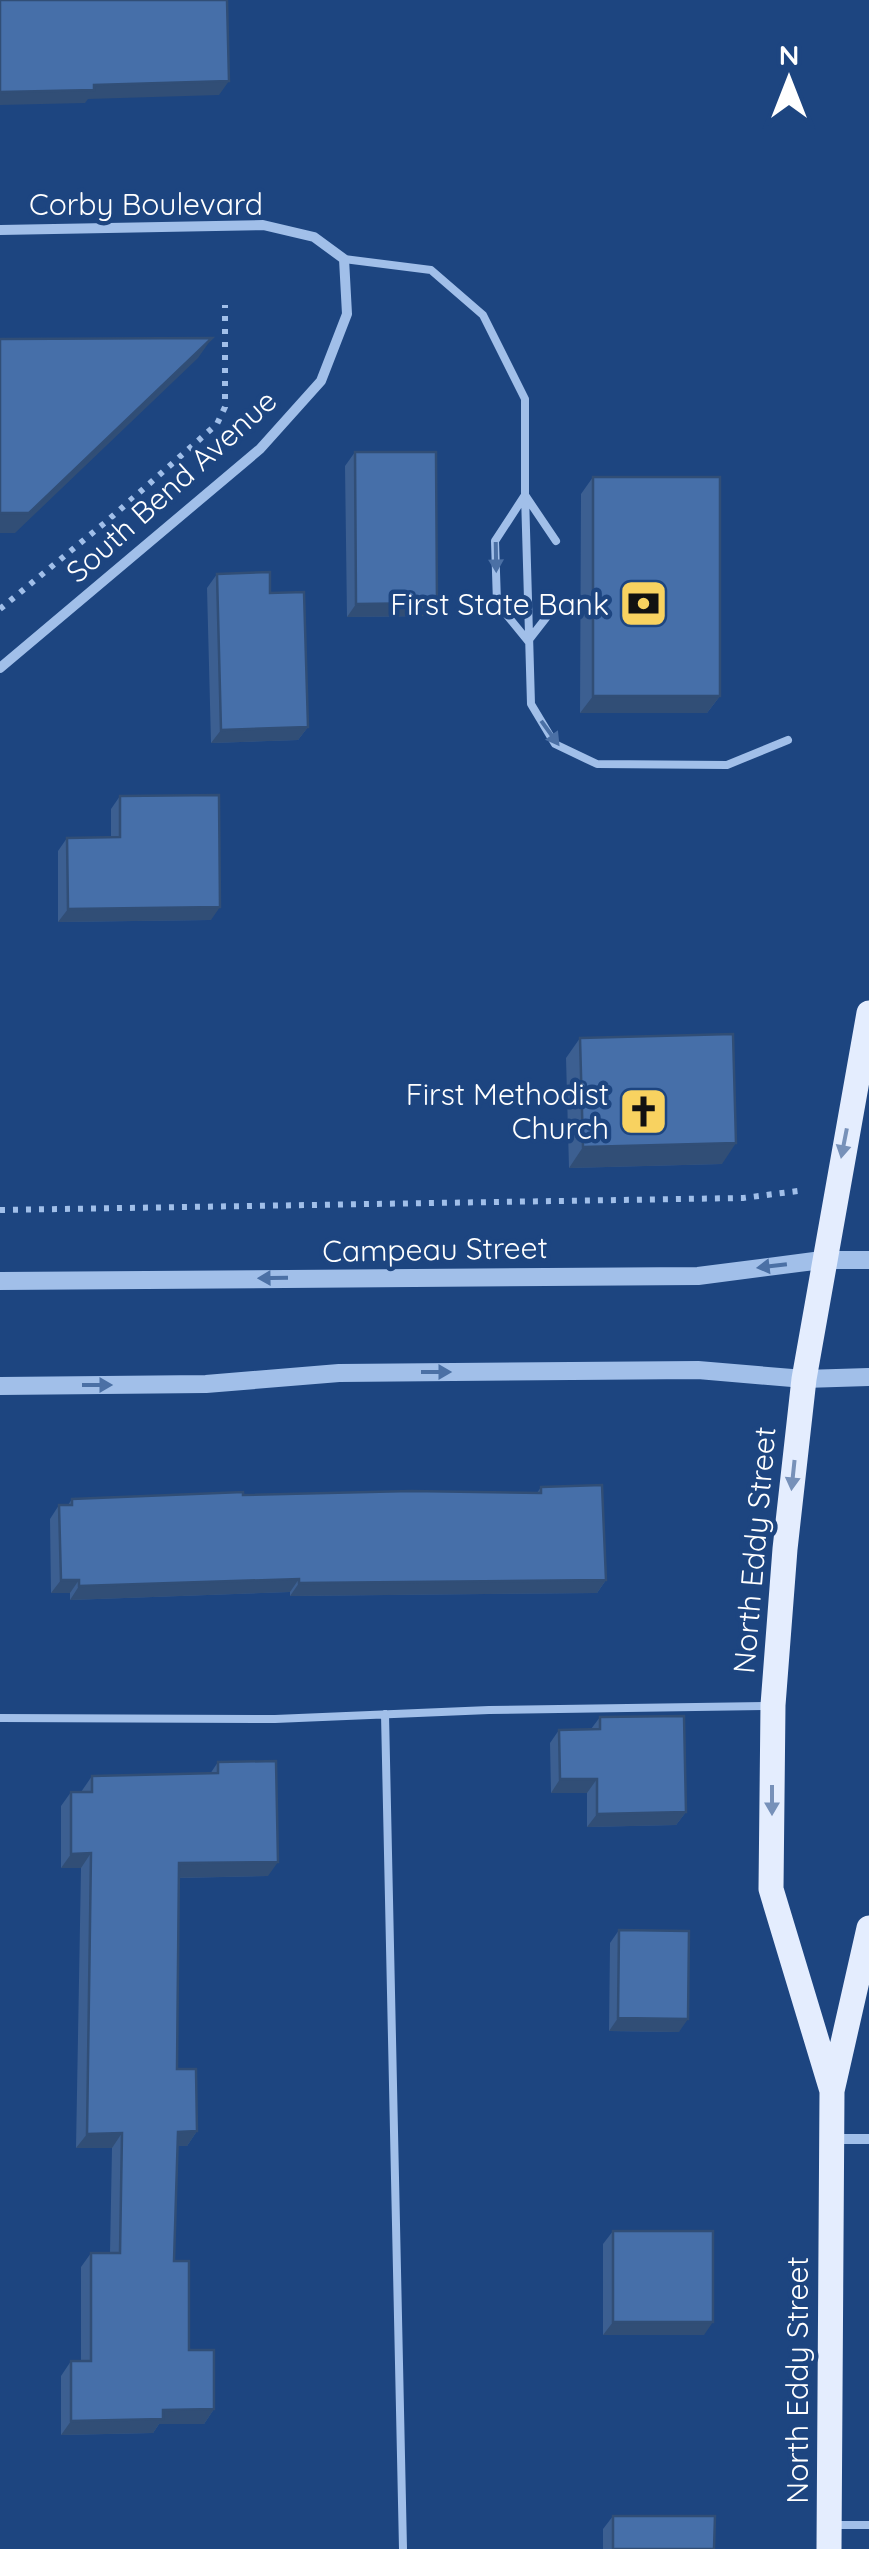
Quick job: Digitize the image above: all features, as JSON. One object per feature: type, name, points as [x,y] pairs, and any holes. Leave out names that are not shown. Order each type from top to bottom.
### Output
[{"type":"main road","name":"North Eddy Street","points":[[832,2091],[771,1888],[773,1706],[804,1378],[869,1013]]},
{"type":"main road","name":"North Eddy Street","points":[[829,2537],[832,2091],[869,1928]]},
{"type":"street","name":"Corby Boulevard","points":[[0,230],[263,225],[314,236],[344,259]]},
{"type":"street","name":"South Bend Avenue","points":[[0,668],[260,450],[322,381],[347,314],[344,259]]},
{"type":"street","name":"Campeau Street","points":[[0,1281],[698,1276],[822,1260],[869,1260]]},
{"type":"street","points":[[0,1386],[206,1384],[359,1372],[698,1370],[804,1378],[869,1378]]},
{"type":"street","points":[[831,2139],[869,2139]]},
{"type":"lane","points":[[344,259],[432,270],[483,315],[525,399],[531,704],[555,744],[597,764],[727,765],[788,740]]},
{"type":"lane","points":[[525,496],[556,542]]},
{"type":"lane","points":[[525,496],[496,540],[496,572],[497,603],[528,641]]},
{"type":"lane","points":[[528,641],[556,605]]},
{"type":"lane","points":[[0,1718],[275,1719],[773,1706]]},
{"type":"lane","points":[[385,1714],[402,2549]]},
{"type":"lane","points":[[829,2537],[869,2525]]},
{"type":"path","points":[[0,609],[216,424],[225,407],[225,305]]},
{"type":"path","points":[[0,1210],[742,1198],[763,1194]]},
{"type":"building","points":[[0,0],[227,0],[229,81],[0,92]]},
{"type":"building","points":[[212,338],[29,513],[0,513],[0,339]]},
{"type":"building","points":[[355,452],[436,452],[437,603],[356,604]]},
{"type":"building","name":"First State Bank","points":[[593,477],[720,477],[720,696],[593,696]]},
{"type":"building","points":[[270,572],[270,593],[304,592],[308,727],[221,730],[217,574]]},
{"type":"building","points":[[219,795],[220,907],[68,909],[67,838],[120,837],[120,796]]},
{"type":"building","name":"First Methodist Church","points":[[733,1034],[736,1143],[583,1147],[580,1038]]},
{"type":"building","points":[[602,1485],[606,1580],[299,1583],[299,1579],[79,1586],[79,1580],[61,1580],[59,1505],[72,1505],[72,1499],[243,1492],[541,1493],[541,1487]]},
{"type":"building","points":[[684,1716],[686,1812],[597,1814],[597,1779],[560,1779],[559,1730],[600,1729],[600,1717]]},
{"type":"building","points":[[276,1761],[278,1862],[179,1863],[177,2069],[196,2069],[197,2131],[178,2132],[174,2261],[189,2261],[189,2350],[214,2350],[214,2409],[163,2410],[163,2419],[71,2421],[71,2361],[91,2361],[91,2253],[120,2253],[122,2133],[87,2134],[91,1853],[71,1854],[71,1792],[92,1792],[92,1776],[218,1773],[218,1762]]},
{"type":"building","points":[[619,1930],[689,1931],[688,2019],[618,2018]]},
{"type":"building","points":[[613,2231],[713,2231],[713,2322],[613,2322]]},
{"type":"building","points":[[613,2516],[715,2516],[714,2549],[613,2549]]},
{"type":"place","name":"First State Bank","points":[[644,604]]},
{"type":"place","name":"First Methodist Church","points":[[644,1111]]}]
